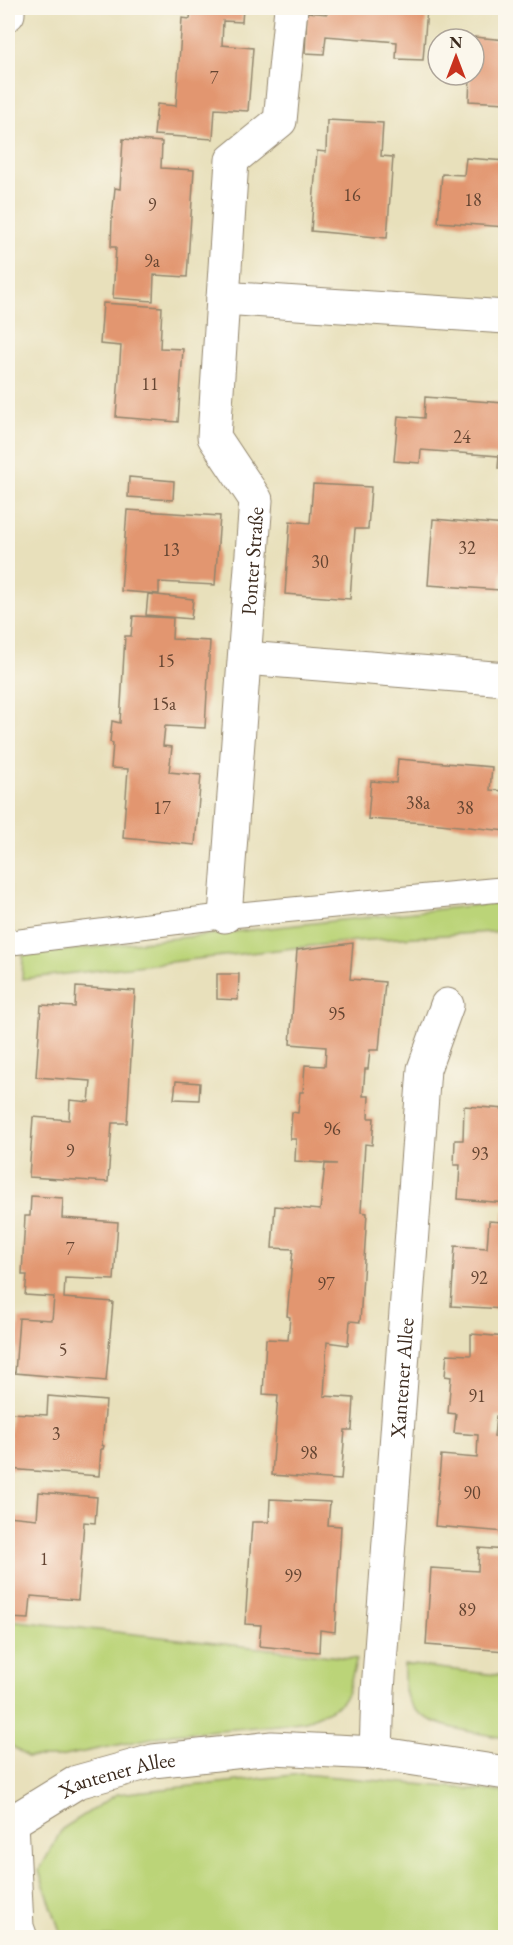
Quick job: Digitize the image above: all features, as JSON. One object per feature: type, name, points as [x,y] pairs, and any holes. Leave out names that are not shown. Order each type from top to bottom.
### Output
[{"type":"street","points":[[8,8],[8,14]]},
{"type":"street","name":"Ponter Straße","points":[[225,916],[256,500],[213,437],[232,160],[280,121],[291,8]]},
{"type":"street","points":[[223,298],[506,317]]},
{"type":"street","points":[[245,658],[506,679]]},
{"type":"street","name":"Xantener Allee","points":[[376,1754],[378,1690],[424,1070],[447,1005]]},
{"type":"street","name":"Xantener Allee","points":[[10,1819],[77,1782],[153,1761],[272,1748],[376,1754],[506,1773]]},
{"type":"street","points":[[10,1819],[17,1927],[21,1938]]},
{"type":"lane","points":[[8,943],[225,916],[506,889]]},
{"type":"green space","points":[[505,902],[505,931],[354,941],[22,979],[23,955]]},
{"type":"green space","points":[[8,1620],[357,1659],[347,1694],[339,1705],[306,1721],[172,1734],[59,1757],[27,1757],[8,1743]]},
{"type":"green space","points":[[404,1664],[505,1676],[505,1738],[441,1724],[419,1713],[408,1701],[404,1685]]},
{"type":"green space","points":[[302,1774],[505,1792],[505,1937],[62,1937],[39,1871],[62,1829],[117,1794]]},
{"type":"building","points":[[191,8],[243,8],[242,22],[223,21],[222,45],[253,48],[248,111],[215,109],[213,139],[154,135],[157,104],[176,106],[182,18],[190,19]]},
{"type":"building","points":[[328,8],[427,8],[423,60],[396,59],[397,42],[326,36],[324,54],[305,53],[307,12],[327,14]]},
{"type":"building","points":[[486,38],[506,40],[506,103],[469,101],[470,87],[486,87]]},
{"type":"building","points":[[327,120],[383,123],[381,156],[393,157],[387,238],[311,231],[317,151],[326,152]]},
{"type":"building","points":[[123,139],[162,142],[161,168],[194,170],[187,277],[154,275],[153,301],[113,298],[116,247],[111,247],[112,219],[115,188],[120,189]]},
{"type":"building","points":[[466,158],[506,161],[506,227],[438,222],[442,174],[464,175]]},
{"type":"building","points":[[103,303],[162,307],[160,348],[183,349],[178,422],[116,417],[121,346],[100,344]]},
{"type":"building","points":[[425,397],[504,403],[502,423],[506,423],[506,469],[498,468],[499,456],[421,450],[420,463],[394,461],[398,416],[424,418]]},
{"type":"building","points":[[129,477],[174,481],[173,500],[128,497]]},
{"type":"building","points":[[313,484],[371,487],[368,529],[355,529],[350,599],[285,594],[290,521],[310,523]]},
{"type":"building","points":[[127,510],[220,516],[215,585],[159,582],[159,594],[121,591]]},
{"type":"building","points":[[433,519],[506,525],[506,570],[502,570],[500,590],[428,585]]},
{"type":"building","points":[[148,594],[193,599],[191,619],[146,615]]},
{"type":"building","points":[[133,616],[173,618],[172,639],[210,641],[205,728],[165,726],[163,746],[172,747],[169,772],[201,775],[195,845],[123,838],[128,769],[111,768],[113,743],[110,742],[112,721],[120,723],[125,636],[131,636]]},
{"type":"building","points":[[398,759],[492,767],[490,790],[506,791],[506,831],[368,819],[371,781],[396,783]]},
{"type":"building","points":[[353,943],[350,979],[385,982],[379,1050],[370,1050],[368,1069],[365,1069],[363,1096],[369,1096],[368,1118],[374,1118],[372,1145],[365,1144],[361,1212],[367,1213],[360,1322],[350,1321],[348,1345],[327,1342],[324,1396],[354,1398],[352,1430],[345,1430],[341,1480],[272,1475],[278,1395],[263,1394],[266,1339],[288,1340],[290,1317],[287,1316],[293,1249],[272,1248],[275,1206],[320,1210],[325,1164],[337,1164],[295,1161],[296,1139],[290,1139],[292,1112],[298,1113],[300,1092],[303,1092],[305,1065],[325,1066],[326,1047],[290,1044],[297,950]]},
{"type":"building","points":[[217,974],[239,974],[238,1000],[217,999]]},
{"type":"building","points":[[76,987],[135,991],[127,1123],[112,1123],[108,1182],[29,1177],[33,1117],[69,1120],[70,1100],[89,1102],[91,1081],[36,1077],[41,1005],[75,1007]]},
{"type":"building","points":[[176,1081],[200,1083],[199,1100],[174,1099]]},
{"type":"building","points":[[464,1106],[506,1109],[506,1203],[458,1199],[460,1165],[454,1165],[455,1140],[463,1140]]},
{"type":"building","points":[[31,1196],[63,1198],[62,1218],[118,1222],[114,1280],[65,1278],[64,1298],[113,1302],[106,1381],[15,1373],[19,1318],[52,1320],[54,1297],[25,1295],[27,1275],[22,1275],[25,1216],[30,1216]]},
{"type":"building","points":[[504,1210],[506,1210],[506,1309],[451,1306],[455,1246],[487,1248],[489,1221],[503,1222]]},
{"type":"building","points":[[471,1334],[506,1337],[506,1417],[496,1416],[494,1437],[506,1438],[505,1532],[435,1526],[441,1455],[477,1458],[478,1435],[454,1433],[456,1414],[448,1413],[451,1377],[445,1376],[447,1354],[471,1355]]},
{"type":"building","points":[[48,1396],[106,1401],[102,1445],[104,1446],[101,1449],[99,1476],[8,1469],[11,1413],[47,1415]]},
{"type":"building","points":[[39,1492],[97,1497],[95,1523],[84,1522],[78,1600],[31,1596],[29,1619],[8,1618],[8,1516],[37,1519]]},
{"type":"building","points":[[270,1499],[330,1502],[328,1525],[341,1526],[335,1632],[320,1630],[319,1652],[259,1646],[261,1625],[245,1624],[252,1522],[269,1522]]},
{"type":"building","points":[[479,1548],[506,1550],[506,1651],[426,1645],[431,1568],[478,1571]]}]
